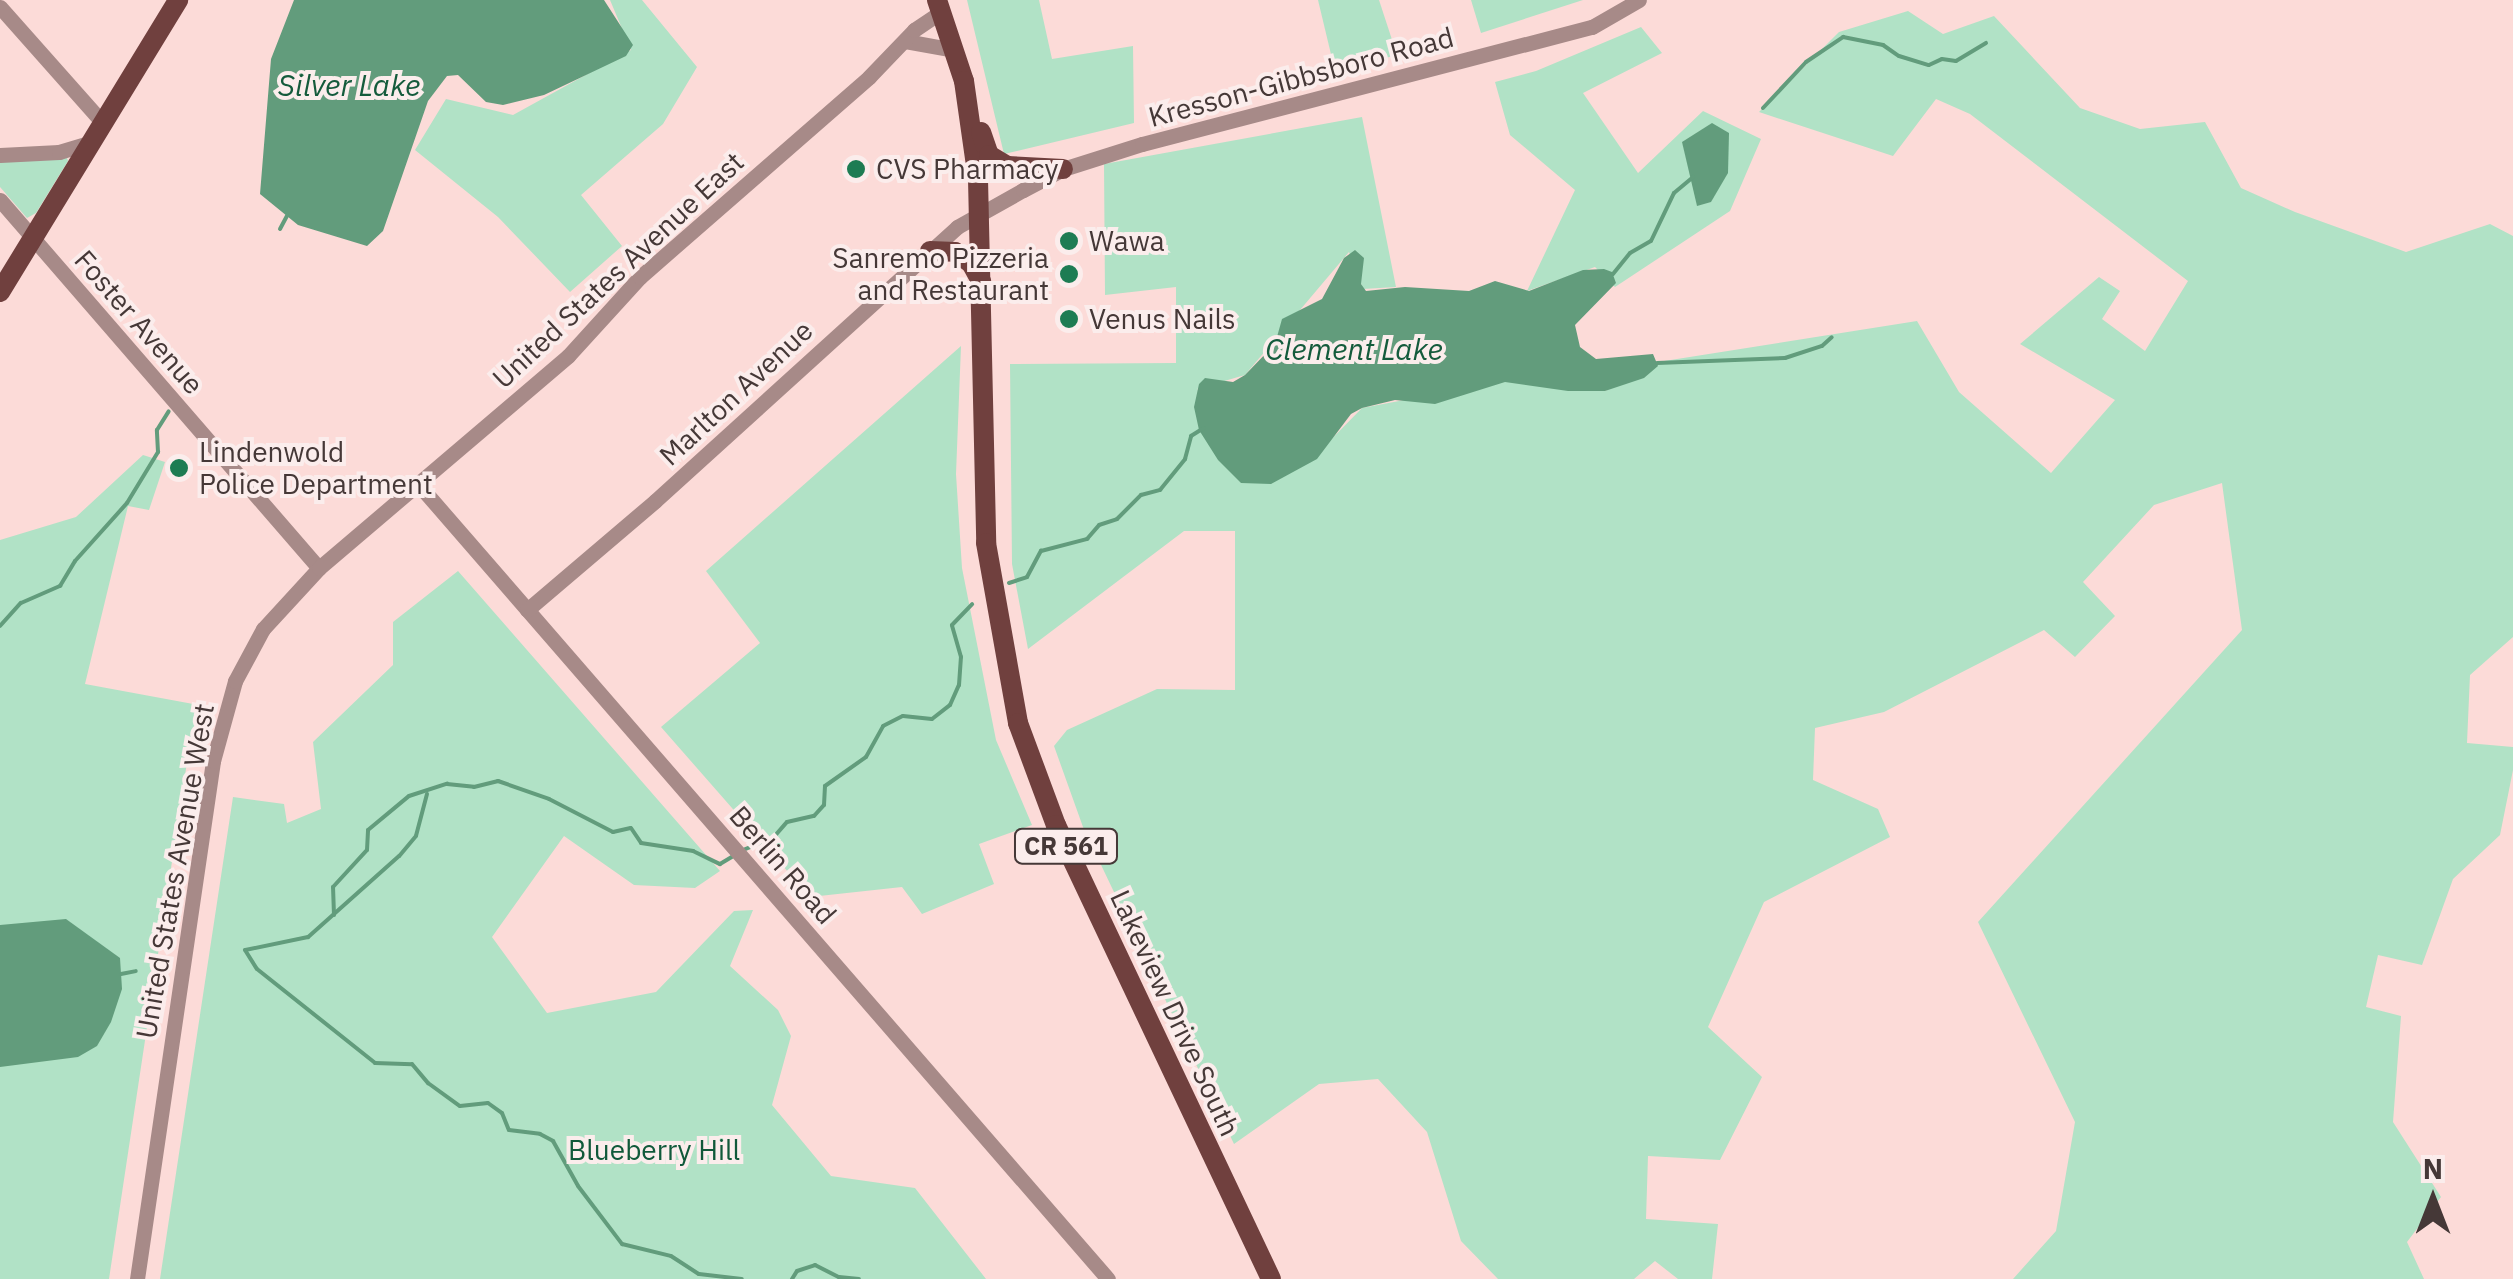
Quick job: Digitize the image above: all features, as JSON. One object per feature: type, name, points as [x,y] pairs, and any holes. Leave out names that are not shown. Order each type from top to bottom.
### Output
[{"type":"main road","points":[[0,292],[178,0]]},
{"type":"main road","name":"Lakeview Drive South","points":[[939,6],[968,102],[980,214],[986,542],[1018,723],[1056,825],[1272,1279]]},
{"type":"main road","points":[[968,102],[993,159],[1023,170],[1063,168]]},
{"type":"main road","points":[[930,251],[955,252],[970,263],[981,282]]},
{"type":"street","name":"Kresson-Gibbsboro Road","points":[[980,214],[1063,168],[1592,27],[1639,0]]},
{"type":"street","name":"United States Avenue East","points":[[419,485],[568,356],[640,277],[905,41],[939,6]]},
{"type":"street","points":[[0,7],[103,123]]},
{"type":"street","points":[[905,41],[955,50]]},
{"type":"street","points":[[0,155],[59,152],[92,142]]},
{"type":"street","name":"Foster Avenue","points":[[0,200],[319,568]]},
{"type":"street","name":"Marlton Avenue","points":[[527,610],[685,474],[930,251],[980,214]]},
{"type":"street","name":"United States Avenue West","points":[[137,1279],[222,717],[235,681],[263,630],[319,568],[419,485]]},
{"type":"street","name":"Berlin Road","points":[[419,485],[1108,1279]]},
{"type":"green space","points":[[610,0],[642,0],[697,67],[663,124],[581,195],[622,246],[570,292],[498,217],[415,150],[446,99],[513,115],[631,50]]},
{"type":"green space","points":[[967,0],[1039,0],[1052,59],[1133,46],[1134,123],[1004,154]]},
{"type":"green space","points":[[1318,0],[1379,0],[1397,55],[1335,71]]},
{"type":"green space","points":[[1471,0],[1583,0],[1481,33]]},
{"type":"green space","points":[[1908,11],[1943,34],[1994,16],[2080,108],[2140,129],[2205,122],[2241,188],[2295,212],[2406,252],[2490,224],[2513,236],[2513,637],[2470,675],[2467,743],[2513,747],[2513,770],[2500,835],[2453,879],[2422,965],[2378,955],[2366,1007],[2401,1016],[2393,1122],[2441,1197],[2407,1242],[2424,1279],[2013,1279],[2056,1231],[2075,1122],[1978,922],[2242,630],[2222,483],[2154,505],[2083,582],[2115,616],[2075,657],[2044,630],[1884,712],[1815,728],[1813,780],[1878,809],[1890,837],[1764,902],[1708,1027],[1762,1077],[1720,1160],[1648,1156],[1646,1219],[1718,1224],[1712,1279],[1678,1279],[1655,1261],[1634,1279],[1498,1279],[1461,1241],[1427,1132],[1378,1079],[1319,1084],[1234,1144],[1083,827],[1054,746],[1067,730],[1157,689],[1235,690],[1235,531],[1184,531],[1028,649],[1012,564],[1010,364],[1176,363],[1176,287],[1105,295],[1104,164],[1362,117],[1396,287],[1363,289],[1349,252],[1245,375],[1197,389],[1307,464],[1362,408],[1505,381],[1605,391],[1658,362],[1917,321],[1959,392],[2051,473],[2115,400],[2020,344],[2099,277],[2120,291],[2102,319],[2145,351],[2188,281],[1970,114],[1936,99],[1893,156],[1759,112],[1839,32]]},
{"type":"green space","points":[[1641,27],[1662,53],[1583,93],[1638,173],[1703,111],[1761,139],[1730,211],[1615,287],[1595,267],[1527,291],[1575,190],[1510,135],[1495,82],[1536,71]]},
{"type":"green space","points":[[66,155],[68,161],[36,213],[27,218],[0,187],[0,159]]},
{"type":"green space","points":[[961,346],[956,474],[962,568],[996,740],[1032,825],[979,844],[994,884],[922,914],[902,887],[810,897],[661,727],[760,643],[706,571]]},
{"type":"green space","points":[[143,455],[165,462],[149,510],[128,506],[85,684],[204,706],[189,749],[109,1279],[0,1279],[0,540],[76,517]]},
{"type":"green space","name":"Blueberry Hill","points":[[458,571],[720,871],[695,888],[634,885],[564,836],[492,937],[547,1013],[656,992],[734,911],[753,910],[730,966],[778,1010],[791,1036],[772,1105],[831,1176],[915,1188],[986,1279],[160,1279],[233,797],[284,804],[287,823],[321,809],[313,742],[393,665],[393,622]]},
{"type":"water","name":"Silver Lake","points":[[294,0],[604,0],[633,45],[626,56],[544,95],[503,105],[486,102],[458,75],[447,76],[428,101],[383,231],[367,246],[298,225],[260,194],[271,59]]},
{"type":"water","points":[[1712,123],[1729,133],[1728,173],[1711,202],[1697,206],[1682,142]]},
{"type":"water","name":"Clement Lake","points":[[1355,250],[1364,258],[1361,284],[1366,291],[1405,287],[1469,291],[1495,281],[1529,291],[1583,270],[1612,272],[1616,283],[1575,325],[1580,347],[1596,359],[1653,354],[1658,366],[1644,378],[1605,391],[1568,391],[1505,382],[1435,404],[1395,400],[1362,408],[1351,414],[1317,459],[1271,484],[1241,483],[1218,460],[1199,430],[1194,407],[1199,384],[1205,378],[1233,382],[1245,375],[1275,344],[1282,319],[1322,299],[1344,258]]},
{"type":"water","points":[[66,919],[120,958],[122,989],[111,1022],[97,1046],[78,1057],[0,1067],[0,925]]},
{"type":"waterway","points":[[1763,108],[1806,62],[1843,37],[1883,45],[1899,56],[1929,65],[1942,59],[1956,61],[1986,43]]},
{"type":"waterway","points":[[1613,274],[1630,253],[1651,241],[1674,193],[1693,177]]},
{"type":"waterway","points":[[280,229],[287,216]]},
{"type":"waterway","points":[[1657,363],[1785,358],[1822,346],[1832,337]]},
{"type":"waterway","points":[[0,626],[21,603],[60,586],[75,561],[127,503],[158,452],[157,430],[169,411]]},
{"type":"waterway","points":[[1009,583],[1027,577],[1041,551],[1087,539],[1099,525],[1117,519],[1141,495],[1160,490],[1185,459],[1191,436],[1204,428]]},
{"type":"waterway","points":[[743,850],[773,838],[787,822],[814,816],[824,805],[825,786],[866,757],[883,726],[903,716],[932,719],[950,705],[959,685],[961,657],[952,625],[972,604]]},
{"type":"waterway","points":[[334,915],[333,887],[367,850],[368,830],[409,796],[447,784],[474,787],[498,781],[549,799],[613,832],[631,828],[641,843],[693,851],[720,864],[735,855]]},
{"type":"waterway","points":[[427,794],[416,836],[399,856],[308,937],[245,950],[257,969],[375,1063],[412,1064],[428,1083],[460,1106],[488,1103],[502,1113],[509,1130],[540,1134],[553,1141],[578,1186],[622,1244],[671,1256],[699,1274],[742,1279]]},
{"type":"waterway","points":[[121,974],[136,971]]},
{"type":"waterway","points":[[792,1279],[797,1271],[815,1265],[839,1277],[859,1279]]},
{"type":"place","name":"CVS Pharmacy","points":[[856,169]]},
{"type":"place","name":"Wawa","points":[[1069,241]]},
{"type":"place","name":"Sanremo Pizzeria and Restaurant","points":[[1069,274]]},
{"type":"place","name":"Venus Nails","points":[[1069,319]]},
{"type":"place","name":"Lindenwold Police Department","points":[[179,468]]}]
